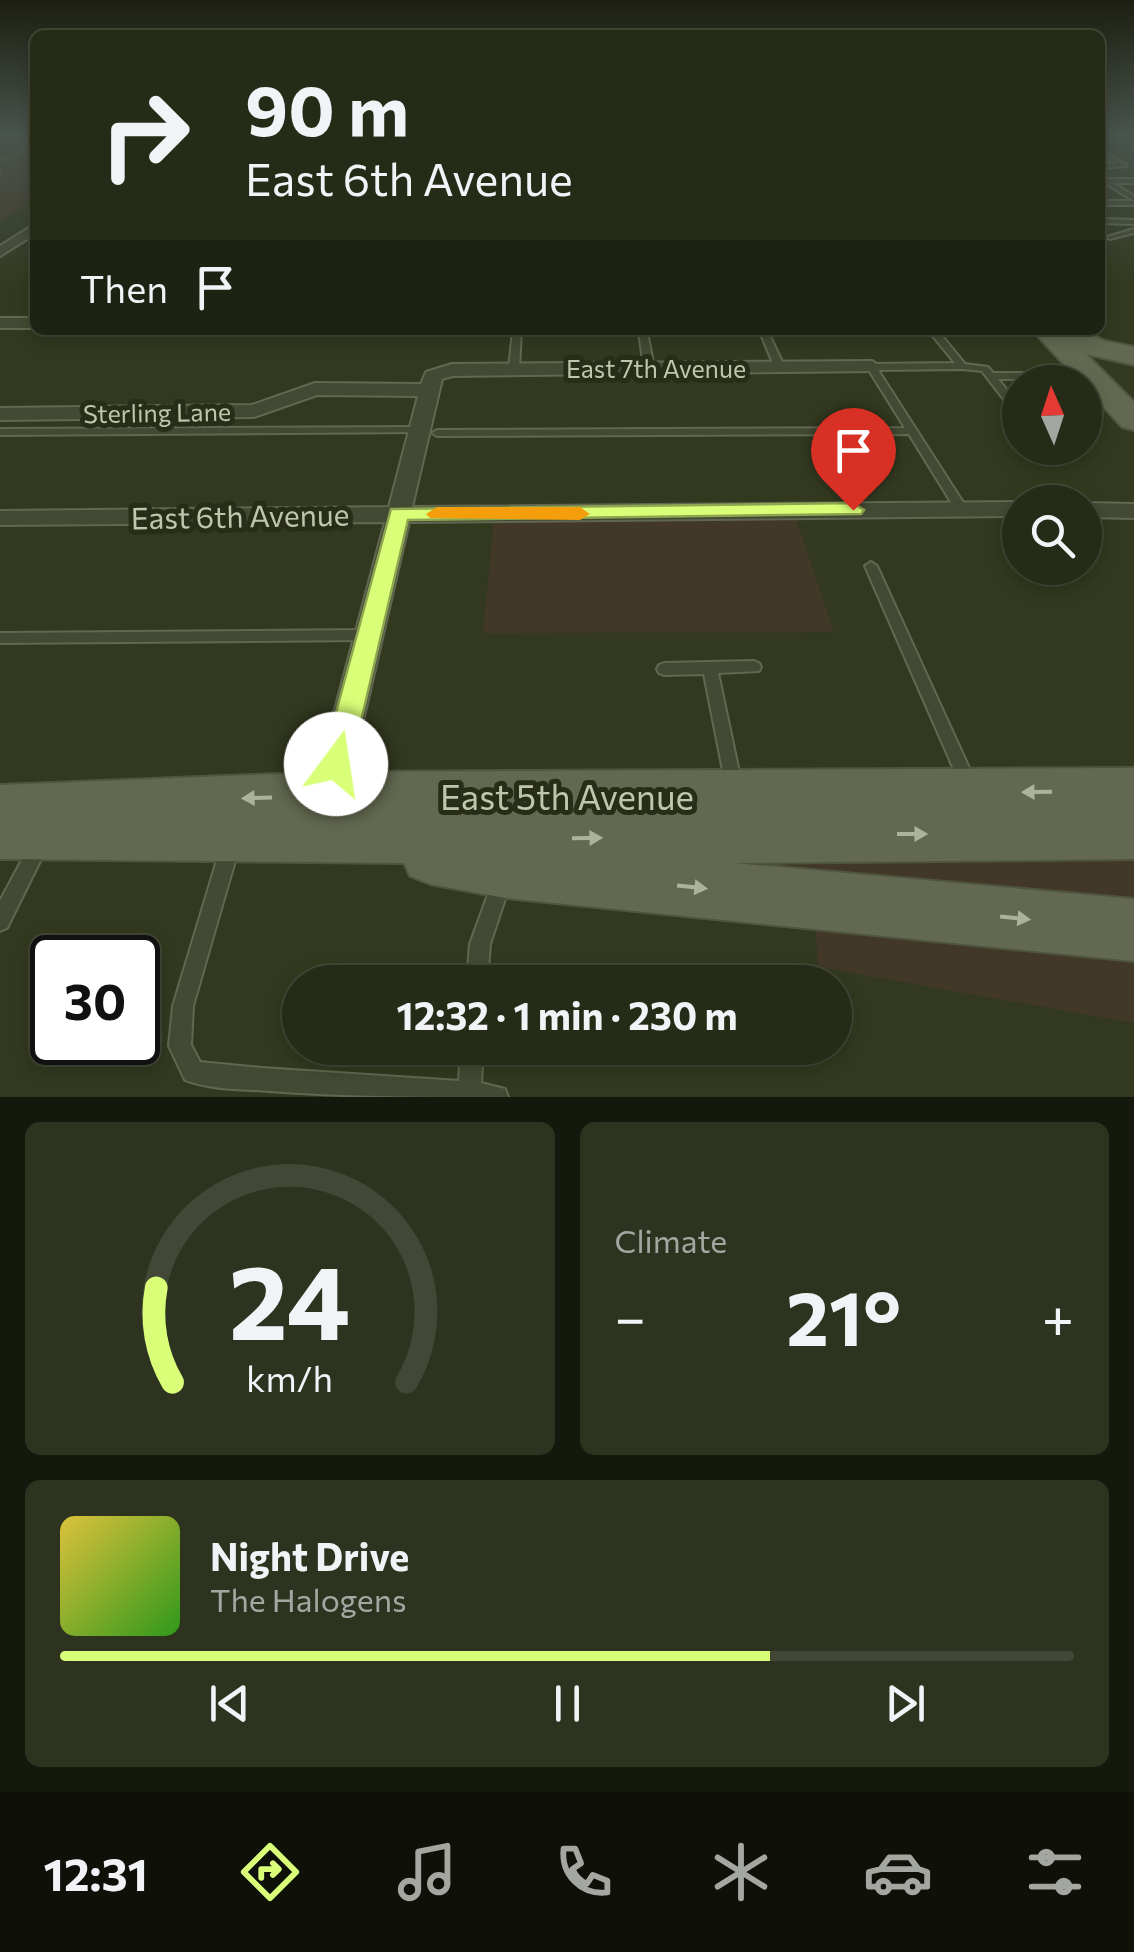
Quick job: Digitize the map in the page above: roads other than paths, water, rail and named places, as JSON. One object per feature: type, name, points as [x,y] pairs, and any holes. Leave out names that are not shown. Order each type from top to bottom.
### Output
[{"type":"main road","points":[[1094,354],[1134,396]]},
{"type":"main road","points":[[1094,354],[1134,420]]},
{"type":"main road","name":"East 5th Avenue","points":[[26,820],[234,836],[323,816],[546,838],[982,813],[1134,791]]},
{"type":"main road","name":"East 5th Avenue","points":[[26,820],[323,816],[736,794],[982,813],[1134,833]]},
{"type":"main road","points":[[323,816],[506,870],[1134,930]]},
{"type":"street","points":[[0,252],[30,233]]},
{"type":"street","points":[[0,324],[30,323]]},
{"type":"street","name":"East 7th Avenue","points":[[435,381],[514,369],[872,367]]},
{"type":"street","points":[[323,816],[399,514],[429,431],[435,381]]},
{"type":"street","name":"Sterling Lane","points":[[0,414],[254,412],[315,389],[435,381]]},
{"type":"street","name":"East 6th Avenue","points":[[0,518],[1002,508]]},
{"type":"street","points":[[1102,510],[1134,510]]},
{"type":"lane","points":[[1112,185],[1134,201]]},
{"type":"lane","points":[[1105,201],[1134,201]]},
{"type":"lane","points":[[1105,222],[1134,222]]},
{"type":"lane","points":[[1110,237],[1134,231]]},
{"type":"lane","points":[[514,369],[517,335]]},
{"type":"lane","points":[[643,335],[649,368]]},
{"type":"lane","points":[[765,335],[780,368]]},
{"type":"lane","points":[[936,335],[962,366]]},
{"type":"lane","points":[[872,367],[985,368],[1002,390]]},
{"type":"lane","points":[[872,367],[960,507]]},
{"type":"lane","points":[[991,376],[1002,376]]},
{"type":"lane","points":[[0,432],[912,431]]},
{"type":"lane","points":[[871,566],[982,813]]},
{"type":"lane","points":[[0,638],[369,635]]},
{"type":"lane","points":[[664,669],[754,667]]},
{"type":"lane","points":[[710,668],[736,794]]},
{"type":"lane","points":[[0,921],[26,820]]},
{"type":"lane","points":[[234,836],[184,1006],[180,1046],[193,1072],[261,1082],[379,1084],[498,1097]]},
{"type":"lane","points":[[478,965],[480,944],[506,870]]},
{"type":"lane","points":[[469,1095],[471,1065]]}]
